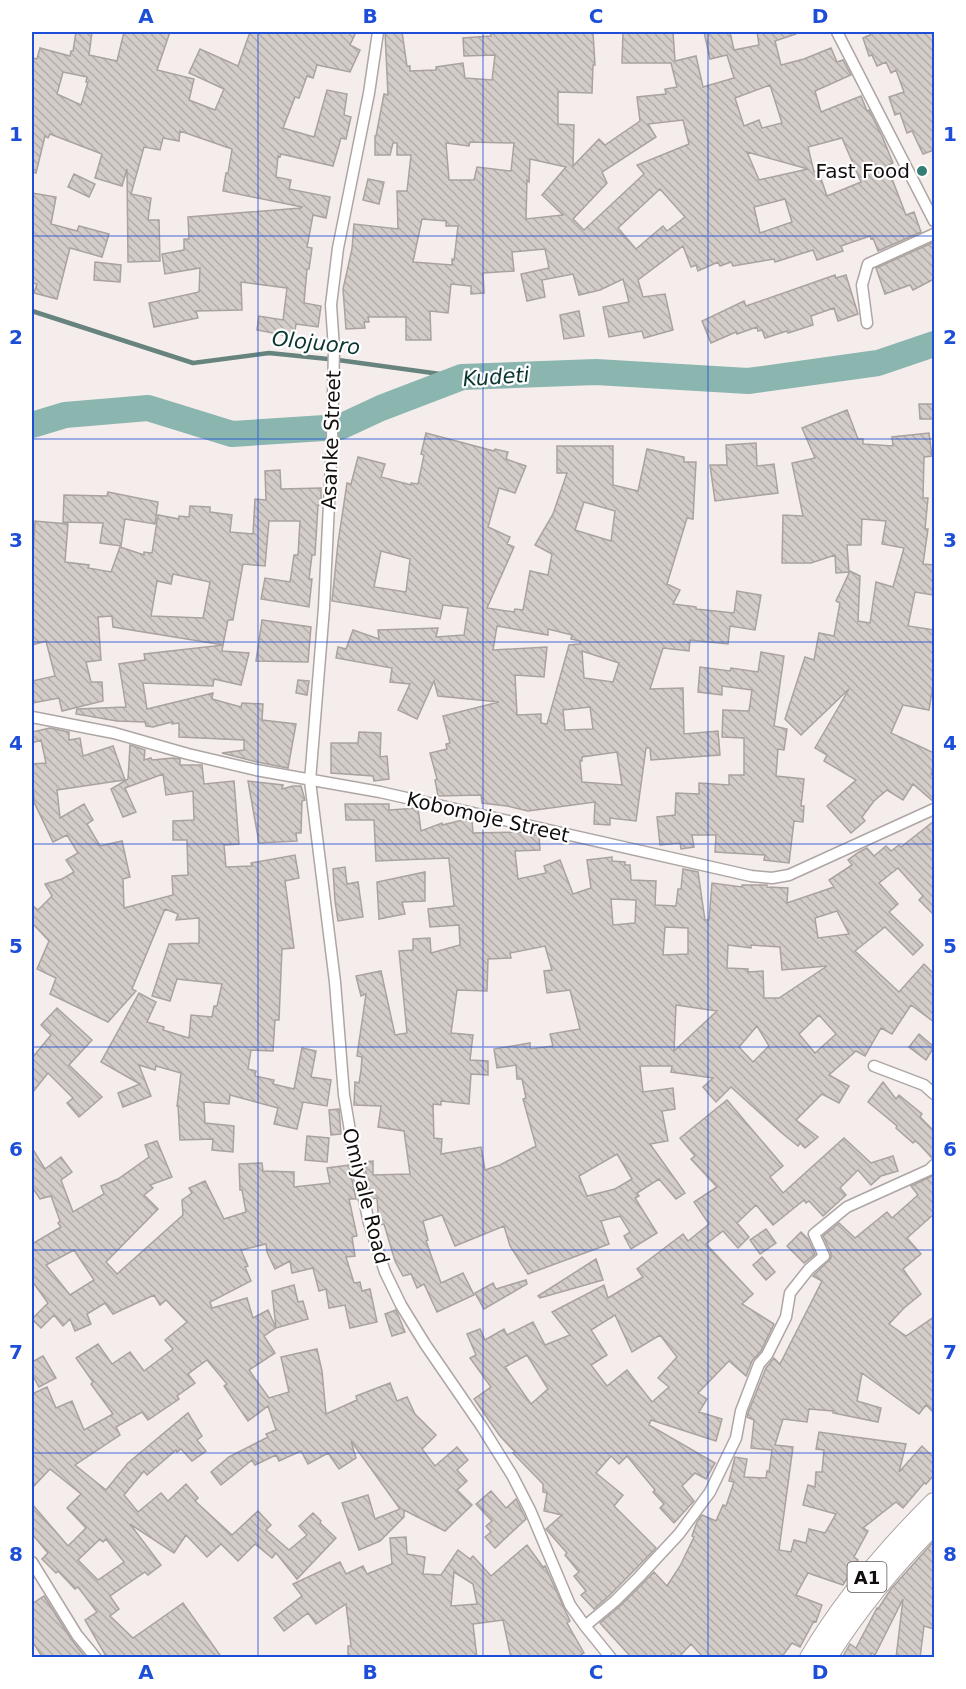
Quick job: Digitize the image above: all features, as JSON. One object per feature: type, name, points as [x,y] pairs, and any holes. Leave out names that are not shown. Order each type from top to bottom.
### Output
[{"type":"highway","name":"A1","points":[[810,1658],[835,1617],[876,1566],[934,1503]]},
{"type":"highway","name":"A1","points":[[826,1658],[848,1624],[887,1574],[934,1524]]},
{"type":"street","name":"Asanke Street","points":[[310,781],[324,608],[332,442],[334,349],[331,305],[338,248],[369,93],[378,32]]},
{"type":"street","points":[[837,32],[934,221]]},
{"type":"street","points":[[867,323],[862,285],[868,264],[934,234]]},
{"type":"street","name":"Kobomoje Street","points":[[32,717],[114,733],[188,754],[310,781],[380,792],[751,876],[772,878],[789,875],[934,809]]},
{"type":"street","name":"Omiyale Road","points":[[310,781],[335,982],[344,1095],[369,1222],[385,1272],[401,1305],[425,1344],[482,1426],[512,1475],[530,1510],[570,1605],[611,1658]]},
{"type":"street","points":[[874,1066],[924,1085],[934,1094]]},
{"type":"street","points":[[585,1626],[639,1577],[679,1534],[710,1492],[736,1438],[741,1411],[759,1364],[767,1355],[786,1317],[790,1293],[809,1269],[824,1257],[814,1234],[848,1207],[928,1170],[934,1165]]},
{"type":"street","points":[[32,1562],[77,1635],[96,1658]]},
{"type":"building","points":[[76,32],[92,32],[89,55],[117,61],[124,32],[170,32],[157,70],[194,79],[189,100],[215,110],[224,89],[189,73],[200,49],[238,66],[250,32],[356,32],[350,45],[360,50],[350,72],[317,65],[313,78],[307,76],[299,98],[295,97],[283,128],[314,137],[327,90],[347,94],[344,115],[351,117],[346,139],[341,138],[333,166],[281,154],[280,157],[278,156],[276,177],[291,180],[289,189],[330,197],[326,218],[313,215],[307,247],[312,248],[309,269],[307,269],[304,303],[321,306],[318,327],[296,324],[294,337],[257,330],[259,316],[283,320],[287,288],[241,282],[242,310],[196,311],[198,318],[154,327],[149,303],[199,292],[200,268],[165,274],[162,254],[184,250],[184,239],[189,239],[188,217],[302,207],[223,191],[232,149],[180,131],[179,141],[163,138],[160,150],[144,147],[131,194],[151,198],[148,220],[159,220],[160,261],[128,262],[127,169],[122,186],[95,178],[102,154],[50,134],[48,138],[45,136],[36,173],[32,172],[32,58],[37,59],[40,48],[70,56]],"holes":[[[63,72],[87,77],[86,82],[88,82],[81,105],[57,94]]]},
{"type":"building","points":[[385,32],[402,32],[407,66],[410,66],[410,71],[436,70],[436,67],[463,63],[465,78],[492,80],[495,55],[464,56],[463,38],[491,36],[490,32],[593,32],[595,65],[593,65],[592,93],[558,92],[558,124],[574,125],[573,166],[599,139],[605,145],[640,121],[637,97],[666,94],[665,89],[677,87],[671,63],[622,63],[623,32],[673,32],[675,61],[696,56],[703,87],[734,78],[727,55],[710,59],[704,32],[730,32],[734,50],[759,45],[757,32],[796,32],[796,34],[775,41],[781,65],[831,48],[837,62],[843,60],[851,75],[815,91],[821,112],[861,96],[893,163],[887,166],[906,215],[914,212],[921,232],[878,251],[870,236],[841,246],[843,251],[817,260],[813,250],[775,262],[774,259],[733,266],[731,262],[720,266],[718,262],[698,271],[696,265],[691,267],[683,246],[638,280],[643,297],[665,294],[673,330],[644,338],[642,331],[609,337],[603,307],[629,302],[623,279],[600,290],[579,295],[573,274],[542,280],[545,297],[527,301],[521,274],[549,268],[545,249],[512,252],[514,271],[483,273],[484,293],[471,294],[471,286],[451,284],[448,313],[430,311],[431,340],[406,340],[406,317],[368,317],[369,322],[364,322],[365,328],[346,329],[343,289],[352,249],[354,224],[398,229],[397,191],[407,191],[411,155],[397,155],[397,143],[393,143],[390,155],[375,155],[375,136],[384,94],[388,95]],"holes":[[[770,85],[782,123],[762,128],[759,120],[744,126],[735,98]],[[683,120],[689,144],[637,165],[644,174],[584,230],[573,219],[607,183],[602,172],[656,137],[648,124]],[[842,138],[861,182],[827,196],[818,170],[814,172],[808,147]],[[470,142],[514,143],[511,171],[477,167],[474,180],[449,180],[446,143],[469,146]],[[747,152],[808,169],[759,180]],[[530,159],[566,167],[542,195],[563,215],[526,219],[527,180],[529,182]],[[660,189],[685,217],[667,231],[663,226],[636,249],[618,228]],[[785,199],[792,222],[760,233],[754,207]],[[422,219],[446,221],[446,226],[458,226],[454,260],[452,259],[452,265],[413,262]]]},
{"type":"building","points":[[869,32],[934,32],[934,150],[923,154],[912,131],[907,133],[900,113],[895,115],[889,97],[904,92],[896,70],[891,73],[886,62],[877,66],[872,55],[869,56],[863,38],[870,35]]},
{"type":"building","points":[[74,174],[95,184],[89,197],[68,187]]},
{"type":"building","points":[[368,179],[384,182],[379,204],[363,200]]},
{"type":"building","points":[[32,193],[56,197],[51,224],[77,231],[79,226],[109,234],[102,257],[70,248],[57,299],[34,293],[37,284],[32,283]]},
{"type":"building","points":[[934,242],[934,279],[913,290],[910,285],[885,294],[876,268]]},
{"type":"building","points":[[95,262],[121,265],[120,282],[94,280]]},
{"type":"building","points":[[835,275],[836,278],[846,275],[858,314],[838,321],[834,308],[811,316],[813,325],[788,333],[787,331],[765,338],[762,330],[758,331],[757,327],[737,334],[736,332],[711,343],[702,321],[744,301],[746,306]]},
{"type":"building","points":[[579,311],[584,336],[564,339],[560,315]]},
{"type":"building","points":[[919,404],[934,404],[934,419],[920,419]]},
{"type":"building","points":[[847,410],[858,439],[863,439],[863,444],[893,446],[892,437],[929,433],[932,456],[924,457],[923,498],[928,498],[925,529],[928,529],[923,564],[934,565],[934,595],[915,592],[908,626],[934,630],[934,679],[929,710],[903,705],[891,733],[934,753],[934,767],[931,774],[934,777],[934,802],[913,784],[903,800],[887,790],[874,801],[862,817],[865,821],[851,833],[827,806],[856,780],[824,761],[827,755],[815,748],[849,689],[801,735],[785,719],[805,657],[814,660],[819,633],[834,636],[840,603],[836,601],[850,571],[860,576],[858,621],[870,623],[876,582],[893,587],[904,548],[882,544],[886,521],[862,519],[861,545],[847,545],[849,572],[836,573],[835,555],[811,563],[782,563],[783,515],[803,516],[792,463],[815,458],[802,428]]},
{"type":"building","points":[[426,433],[494,451],[495,449],[508,452],[506,459],[526,466],[515,493],[499,488],[488,527],[510,537],[507,544],[514,547],[487,608],[514,612],[515,609],[523,610],[530,571],[548,575],[552,554],[535,545],[553,514],[567,473],[557,473],[557,446],[613,446],[613,485],[638,491],[647,449],[684,457],[684,462],[696,462],[693,519],[687,518],[667,584],[680,590],[673,604],[734,613],[737,591],[761,595],[755,630],[730,626],[728,644],[690,640],[689,651],[663,648],[650,689],[683,688],[684,734],[718,731],[720,755],[651,760],[650,748],[646,748],[636,821],[610,818],[610,825],[594,824],[595,802],[528,811],[482,803],[481,795],[438,796],[435,780],[437,779],[430,753],[447,749],[446,744],[450,743],[443,716],[499,702],[438,696],[434,681],[417,719],[398,710],[410,684],[390,682],[392,668],[336,658],[338,647],[346,649],[353,630],[379,639],[378,630],[438,628],[436,637],[464,635],[468,608],[443,605],[440,619],[332,601],[347,483],[351,484],[358,457],[385,464],[381,477],[411,485],[411,483],[418,484],[424,455],[421,454]],"holes":[[[584,502],[615,511],[611,541],[575,530]],[[381,551],[410,559],[406,592],[374,587]],[[497,626],[548,635],[548,629],[572,635],[571,639],[580,641],[580,644],[569,645],[547,724],[541,723],[541,714],[517,715],[515,675],[544,677],[547,647],[493,650]],[[582,651],[619,663],[613,682],[584,678]],[[590,707],[593,729],[565,730],[563,710]],[[617,752],[622,785],[582,782],[580,761],[582,757]]]},
{"type":"building","points":[[756,443],[757,466],[774,464],[778,493],[715,501],[710,465],[727,465],[726,445]]},
{"type":"building","points":[[280,470],[281,489],[321,488],[315,555],[312,555],[309,579],[312,579],[309,607],[261,599],[265,578],[290,582],[294,555],[298,555],[300,521],[269,521],[265,566],[243,564],[233,620],[228,620],[223,645],[113,627],[112,616],[98,617],[101,660],[86,662],[91,682],[102,682],[103,701],[62,711],[59,698],[32,703],[32,681],[55,676],[46,641],[32,645],[32,554],[35,521],[68,524],[65,562],[89,565],[88,568],[111,572],[120,547],[144,555],[144,552],[152,553],[158,515],[179,519],[179,516],[189,517],[190,506],[210,507],[210,512],[232,515],[230,532],[253,534],[255,499],[266,500],[265,471]],"holes":[[[173,574],[210,582],[203,618],[151,616],[157,581],[171,584]]]},
{"type":"building","points":[[108,492],[158,502],[155,524],[125,519],[121,546],[100,543],[103,523],[63,522],[64,495],[107,496]]},
{"type":"building","points":[[262,620],[311,627],[308,662],[256,661]]},
{"type":"building","points":[[223,645],[222,651],[249,653],[241,685],[214,679],[213,686],[143,683],[147,709],[213,693],[212,699],[241,707],[242,703],[263,704],[262,720],[296,724],[288,768],[222,753],[244,750],[244,740],[179,737],[179,723],[172,724],[172,722],[153,727],[146,726],[145,722],[117,721],[76,714],[77,709],[126,707],[119,664],[145,660],[144,654]]},
{"type":"building","points":[[761,652],[784,656],[774,726],[787,729],[784,750],[778,749],[776,776],[804,779],[801,806],[804,806],[803,822],[794,821],[789,863],[764,860],[765,855],[715,852],[716,835],[692,835],[694,847],[681,849],[680,843],[660,845],[657,817],[675,815],[676,793],[699,794],[699,783],[729,785],[729,775],[744,775],[744,738],[722,737],[723,710],[749,711],[752,690],[722,686],[722,695],[698,692],[700,667],[758,672]]},
{"type":"building","points":[[298,680],[309,681],[307,695],[296,693]]},
{"type":"building","points":[[50,728],[69,732],[69,740],[80,738],[83,756],[113,746],[125,780],[57,790],[60,818],[84,804],[93,820],[87,824],[100,846],[122,841],[130,877],[123,879],[124,908],[173,895],[172,876],[188,875],[187,840],[173,840],[173,821],[194,820],[193,791],[166,795],[163,774],[125,788],[136,812],[123,817],[111,789],[128,779],[130,745],[145,750],[144,760],[173,758],[180,759],[180,765],[202,765],[204,784],[234,781],[239,844],[224,845],[226,867],[252,866],[251,863],[295,855],[299,878],[285,881],[294,948],[282,949],[279,1020],[275,1020],[273,1051],[251,1050],[248,1069],[256,1071],[255,1076],[274,1080],[273,1084],[294,1089],[302,1048],[316,1051],[311,1077],[331,1080],[327,1106],[303,1102],[297,1129],[274,1124],[278,1108],[230,1095],[229,1104],[204,1102],[205,1123],[234,1126],[233,1152],[212,1150],[213,1139],[180,1140],[177,1106],[181,1073],[156,1066],[155,1070],[139,1065],[151,1096],[123,1107],[118,1093],[140,1084],[101,1062],[139,993],[156,1002],[147,1022],[164,1027],[163,1030],[189,1038],[191,1015],[212,1017],[222,984],[177,979],[170,1001],[152,996],[169,944],[199,943],[199,918],[176,920],[178,914],[165,909],[132,989],[136,991],[108,1022],[50,994],[56,978],[37,969],[49,941],[32,923],[32,905],[38,910],[52,896],[45,884],[62,879],[74,872],[66,860],[78,853],[67,835],[53,842],[34,802],[32,764],[46,763],[41,740],[32,743],[32,732]]},
{"type":"building","points":[[359,732],[381,733],[380,757],[387,756],[389,779],[374,781],[373,776],[331,773],[331,743],[358,743]]},
{"type":"building","points":[[248,781],[283,785],[282,789],[301,786],[305,800],[302,801],[301,833],[296,833],[297,841],[259,843]]},
{"type":"building","points":[[345,804],[389,804],[389,810],[418,808],[421,831],[442,823],[442,825],[467,819],[472,821],[473,833],[522,832],[539,836],[540,850],[515,851],[518,879],[546,873],[544,866],[560,860],[573,894],[591,888],[587,860],[612,857],[612,861],[625,862],[625,865],[630,865],[631,880],[656,881],[655,905],[676,906],[683,869],[698,872],[705,920],[709,920],[712,883],[742,887],[742,885],[767,885],[767,887],[788,888],[787,903],[834,887],[829,880],[852,865],[848,860],[859,852],[867,848],[874,856],[886,846],[891,851],[899,845],[901,847],[934,821],[934,915],[919,900],[923,896],[898,868],[879,883],[898,904],[889,912],[923,945],[913,955],[885,927],[855,951],[899,992],[924,964],[934,974],[934,1022],[911,1005],[892,1034],[881,1028],[865,1056],[856,1051],[829,1075],[849,1086],[839,1103],[822,1094],[796,1120],[818,1137],[805,1148],[800,1143],[798,1146],[783,1134],[731,1087],[716,1102],[703,1087],[713,1078],[671,1072],[672,1066],[640,1066],[643,1092],[673,1088],[675,1109],[662,1111],[668,1141],[650,1144],[685,1193],[676,1199],[659,1179],[637,1193],[639,1196],[635,1198],[657,1233],[631,1249],[624,1236],[630,1232],[620,1216],[601,1221],[609,1244],[528,1274],[510,1246],[504,1226],[455,1246],[442,1215],[423,1221],[428,1240],[426,1241],[441,1283],[463,1273],[474,1295],[437,1312],[424,1284],[417,1288],[411,1274],[403,1276],[395,1261],[384,1224],[379,1225],[377,1198],[371,1199],[364,1162],[373,1161],[373,1175],[410,1174],[404,1131],[378,1127],[381,1106],[354,1105],[355,1082],[359,1083],[361,1070],[362,1057],[357,1056],[366,994],[361,996],[356,976],[381,971],[395,1035],[407,1033],[399,951],[413,950],[413,939],[430,938],[431,953],[460,945],[459,925],[430,927],[428,909],[454,906],[449,858],[376,861],[374,820],[346,820]],"holes":[[[611,899],[636,900],[635,923],[613,925]],[[837,911],[849,934],[818,938],[815,918]],[[665,927],[688,928],[688,954],[663,955]],[[728,945],[751,948],[751,945],[780,947],[782,970],[827,966],[779,998],[764,998],[763,971],[748,972],[748,969],[727,968]],[[545,946],[552,970],[544,971],[547,993],[570,990],[580,1029],[550,1034],[553,1046],[530,1049],[530,1043],[494,1049],[497,1068],[516,1065],[517,1079],[522,1079],[526,1098],[523,1099],[536,1146],[500,1165],[485,1170],[481,1147],[441,1154],[442,1139],[434,1138],[433,1104],[441,1105],[441,1101],[469,1104],[471,1074],[488,1075],[488,1061],[470,1060],[473,1035],[451,1033],[457,990],[487,991],[488,959],[511,958],[510,953]],[[676,1005],[717,1011],[674,1051]],[[819,1015],[836,1034],[815,1053],[799,1034]],[[757,1026],[769,1046],[753,1062],[739,1047]],[[617,1154],[632,1179],[615,1189],[587,1196],[579,1176]]]},
{"type":"building","points":[[345,867],[347,884],[358,882],[363,917],[338,921],[333,869]]},
{"type":"building","points":[[425,872],[425,901],[402,902],[405,914],[379,919],[377,882]]},
{"type":"building","points":[[57,1008],[92,1040],[69,1065],[102,1097],[79,1117],[67,1103],[73,1098],[48,1073],[32,1093],[32,1058],[51,1035],[41,1025]]},
{"type":"building","points":[[919,1034],[934,1047],[926,1060],[909,1047]]},
{"type":"building","points":[[883,1082],[896,1099],[899,1095],[922,1114],[920,1117],[934,1131],[934,1158],[915,1141],[913,1143],[868,1102]]},
{"type":"building","points":[[727,1100],[783,1166],[770,1177],[783,1193],[844,1138],[871,1163],[893,1156],[898,1171],[881,1176],[871,1185],[858,1170],[840,1188],[846,1195],[823,1216],[809,1201],[806,1203],[804,1200],[773,1225],[756,1205],[737,1223],[749,1237],[738,1248],[723,1231],[706,1244],[753,1294],[742,1304],[774,1324],[761,1351],[752,1361],[746,1376],[729,1361],[698,1393],[707,1399],[699,1412],[722,1419],[716,1441],[651,1420],[649,1425],[715,1463],[706,1479],[695,1473],[682,1486],[694,1501],[674,1523],[660,1508],[664,1504],[653,1492],[655,1490],[627,1456],[619,1464],[611,1456],[596,1473],[623,1495],[614,1506],[656,1548],[594,1609],[581,1595],[586,1591],[574,1576],[579,1572],[565,1555],[567,1553],[546,1529],[562,1515],[544,1511],[547,1493],[543,1492],[543,1484],[513,1453],[515,1452],[500,1436],[474,1399],[491,1387],[470,1358],[476,1355],[467,1334],[480,1329],[485,1340],[504,1329],[507,1335],[533,1322],[545,1345],[570,1335],[552,1312],[604,1285],[608,1298],[643,1277],[637,1269],[683,1234],[688,1241],[709,1224],[694,1202],[717,1187],[691,1159],[695,1156],[680,1138]],"holes":[[[615,1315],[632,1352],[660,1335],[677,1357],[658,1378],[669,1387],[652,1402],[627,1370],[607,1386],[591,1365],[607,1355],[591,1330]],[[527,1355],[548,1389],[531,1404],[505,1367]]]},
{"type":"building","points":[[339,1109],[341,1134],[331,1135],[329,1110]]},
{"type":"building","points":[[307,1136],[329,1138],[327,1162],[305,1160]]},
{"type":"building","points":[[157,1141],[172,1177],[150,1185],[153,1188],[144,1195],[158,1209],[106,1262],[117,1274],[183,1215],[182,1200],[192,1193],[189,1188],[205,1181],[224,1219],[246,1212],[242,1190],[240,1190],[239,1164],[262,1163],[263,1171],[294,1172],[294,1187],[330,1183],[327,1168],[349,1165],[356,1199],[349,1199],[357,1236],[352,1237],[355,1256],[346,1257],[354,1283],[360,1282],[362,1291],[370,1289],[377,1322],[350,1328],[345,1305],[329,1308],[326,1289],[319,1291],[313,1268],[292,1273],[290,1261],[275,1269],[266,1244],[241,1250],[251,1281],[210,1302],[212,1308],[247,1298],[253,1318],[268,1310],[276,1328],[264,1336],[275,1353],[249,1370],[269,1398],[289,1392],[281,1357],[317,1349],[322,1371],[326,1414],[357,1400],[356,1396],[390,1383],[397,1401],[407,1397],[415,1414],[436,1435],[422,1449],[435,1466],[457,1447],[468,1460],[457,1470],[467,1481],[457,1490],[472,1505],[445,1531],[404,1510],[404,1517],[380,1541],[359,1550],[342,1503],[368,1495],[375,1519],[400,1509],[351,1441],[356,1458],[339,1469],[328,1453],[308,1464],[301,1451],[279,1461],[276,1455],[255,1465],[252,1460],[221,1485],[211,1472],[229,1457],[268,1437],[266,1434],[276,1430],[268,1406],[248,1421],[224,1386],[227,1384],[207,1360],[188,1374],[195,1383],[177,1396],[179,1399],[148,1420],[142,1412],[116,1427],[120,1435],[75,1465],[106,1490],[128,1463],[188,1413],[202,1436],[197,1440],[206,1451],[192,1461],[181,1449],[177,1452],[176,1450],[147,1475],[144,1471],[124,1495],[138,1512],[161,1493],[168,1501],[186,1484],[198,1498],[195,1501],[232,1535],[258,1511],[271,1525],[266,1530],[289,1550],[307,1535],[299,1526],[313,1513],[336,1538],[297,1579],[276,1553],[272,1558],[255,1544],[238,1561],[221,1544],[207,1557],[186,1535],[174,1553],[130,1524],[161,1565],[148,1575],[145,1572],[110,1596],[119,1609],[110,1616],[133,1638],[183,1603],[222,1658],[107,1658],[85,1620],[97,1612],[78,1587],[75,1589],[58,1571],[56,1573],[42,1559],[48,1553],[32,1534],[32,1504],[68,1546],[86,1528],[67,1508],[81,1494],[50,1469],[32,1488],[32,1394],[47,1387],[56,1408],[72,1401],[84,1430],[113,1414],[91,1384],[93,1382],[76,1358],[98,1344],[112,1364],[130,1352],[144,1371],[173,1349],[165,1340],[187,1322],[166,1300],[160,1305],[154,1295],[113,1314],[105,1303],[87,1314],[91,1324],[75,1331],[70,1319],[63,1326],[54,1315],[41,1328],[32,1319],[48,1303],[32,1281],[32,1244],[61,1227],[51,1196],[40,1199],[32,1187],[32,1148],[45,1169],[61,1157],[72,1172],[61,1180],[73,1212],[104,1194],[101,1186],[118,1179],[149,1157],[145,1145]],"holes":[[[74,1250],[94,1280],[70,1295],[46,1265]],[[100,1539],[103,1542],[106,1539],[124,1562],[98,1580],[78,1560]]]},
{"type":"building","points":[[934,1175],[934,1214],[907,1238],[921,1254],[903,1269],[921,1294],[889,1324],[906,1336],[934,1317],[934,1413],[926,1405],[919,1414],[862,1373],[857,1401],[881,1408],[878,1422],[833,1413],[833,1411],[809,1409],[807,1422],[783,1419],[775,1445],[793,1447],[779,1550],[791,1552],[794,1540],[806,1543],[809,1529],[825,1533],[836,1514],[803,1505],[808,1485],[815,1487],[816,1472],[822,1472],[824,1450],[816,1449],[819,1432],[906,1444],[899,1472],[922,1446],[934,1458],[934,1475],[926,1484],[924,1483],[903,1508],[896,1502],[863,1528],[868,1531],[854,1557],[858,1560],[843,1585],[808,1573],[796,1595],[822,1605],[816,1622],[814,1621],[800,1647],[792,1643],[781,1658],[704,1658],[691,1644],[678,1658],[673,1653],[667,1658],[632,1658],[600,1623],[654,1572],[667,1586],[680,1566],[694,1537],[692,1536],[697,1522],[702,1515],[716,1521],[723,1505],[726,1506],[734,1482],[729,1481],[735,1457],[747,1459],[744,1477],[766,1478],[767,1471],[769,1472],[772,1450],[751,1448],[754,1420],[747,1417],[766,1368],[774,1358],[780,1364],[822,1281],[813,1276],[831,1258],[823,1236],[839,1223],[855,1238],[887,1212],[892,1218],[918,1195],[911,1186]]},
{"type":"building","points":[[766,1229],[776,1243],[760,1254],[750,1240]]},
{"type":"building","points":[[801,1232],[808,1239],[815,1254],[804,1263],[787,1246]]},
{"type":"building","points":[[762,1257],[775,1272],[766,1280],[753,1265]]},
{"type":"building","points":[[596,1259],[603,1280],[540,1298],[538,1296]]},
{"type":"building","points":[[526,1280],[527,1284],[484,1309],[475,1293],[493,1283],[496,1289]]},
{"type":"building","points":[[294,1285],[298,1302],[303,1301],[308,1319],[276,1328],[272,1291]]},
{"type":"building","points":[[396,1310],[405,1332],[392,1336],[385,1314]]},
{"type":"building","points":[[43,1356],[56,1378],[39,1387],[32,1374],[32,1362]]},
{"type":"building","points":[[491,1491],[506,1508],[516,1499],[526,1519],[495,1548],[485,1537],[491,1532],[486,1526],[492,1521],[476,1504]]},
{"type":"building","points":[[406,1537],[407,1554],[425,1557],[423,1574],[441,1575],[458,1550],[470,1559],[473,1556],[491,1576],[527,1545],[543,1567],[545,1566],[570,1621],[567,1623],[584,1653],[576,1658],[511,1658],[503,1620],[473,1624],[477,1658],[348,1658],[348,1646],[351,1646],[346,1604],[316,1624],[308,1613],[284,1631],[274,1618],[302,1596],[293,1584],[340,1562],[346,1574],[363,1566],[367,1574],[392,1564],[390,1538]],"holes":[[[454,1572],[473,1584],[477,1604],[451,1606]]]},
{"type":"building","points":[[934,1541],[934,1629],[924,1626],[920,1658],[896,1658],[903,1599],[875,1655],[872,1653],[870,1656],[873,1658],[842,1658],[850,1644],[856,1648],[877,1608]]},
{"type":"building","points":[[44,1596],[86,1658],[43,1658],[32,1641],[32,1604]]},
{"type":"waterway","name":"Olojuoro","points":[[32,311],[193,363],[269,353],[462,377]]},
{"type":"waterway","name":"Kudeti","points":[[32,425],[65,415],[148,408],[232,434],[340,427],[381,408],[462,377],[596,372],[748,381],[878,363],[934,344]]},
{"type":"place","name":"Fast Food","points":[[922,171]]}]
